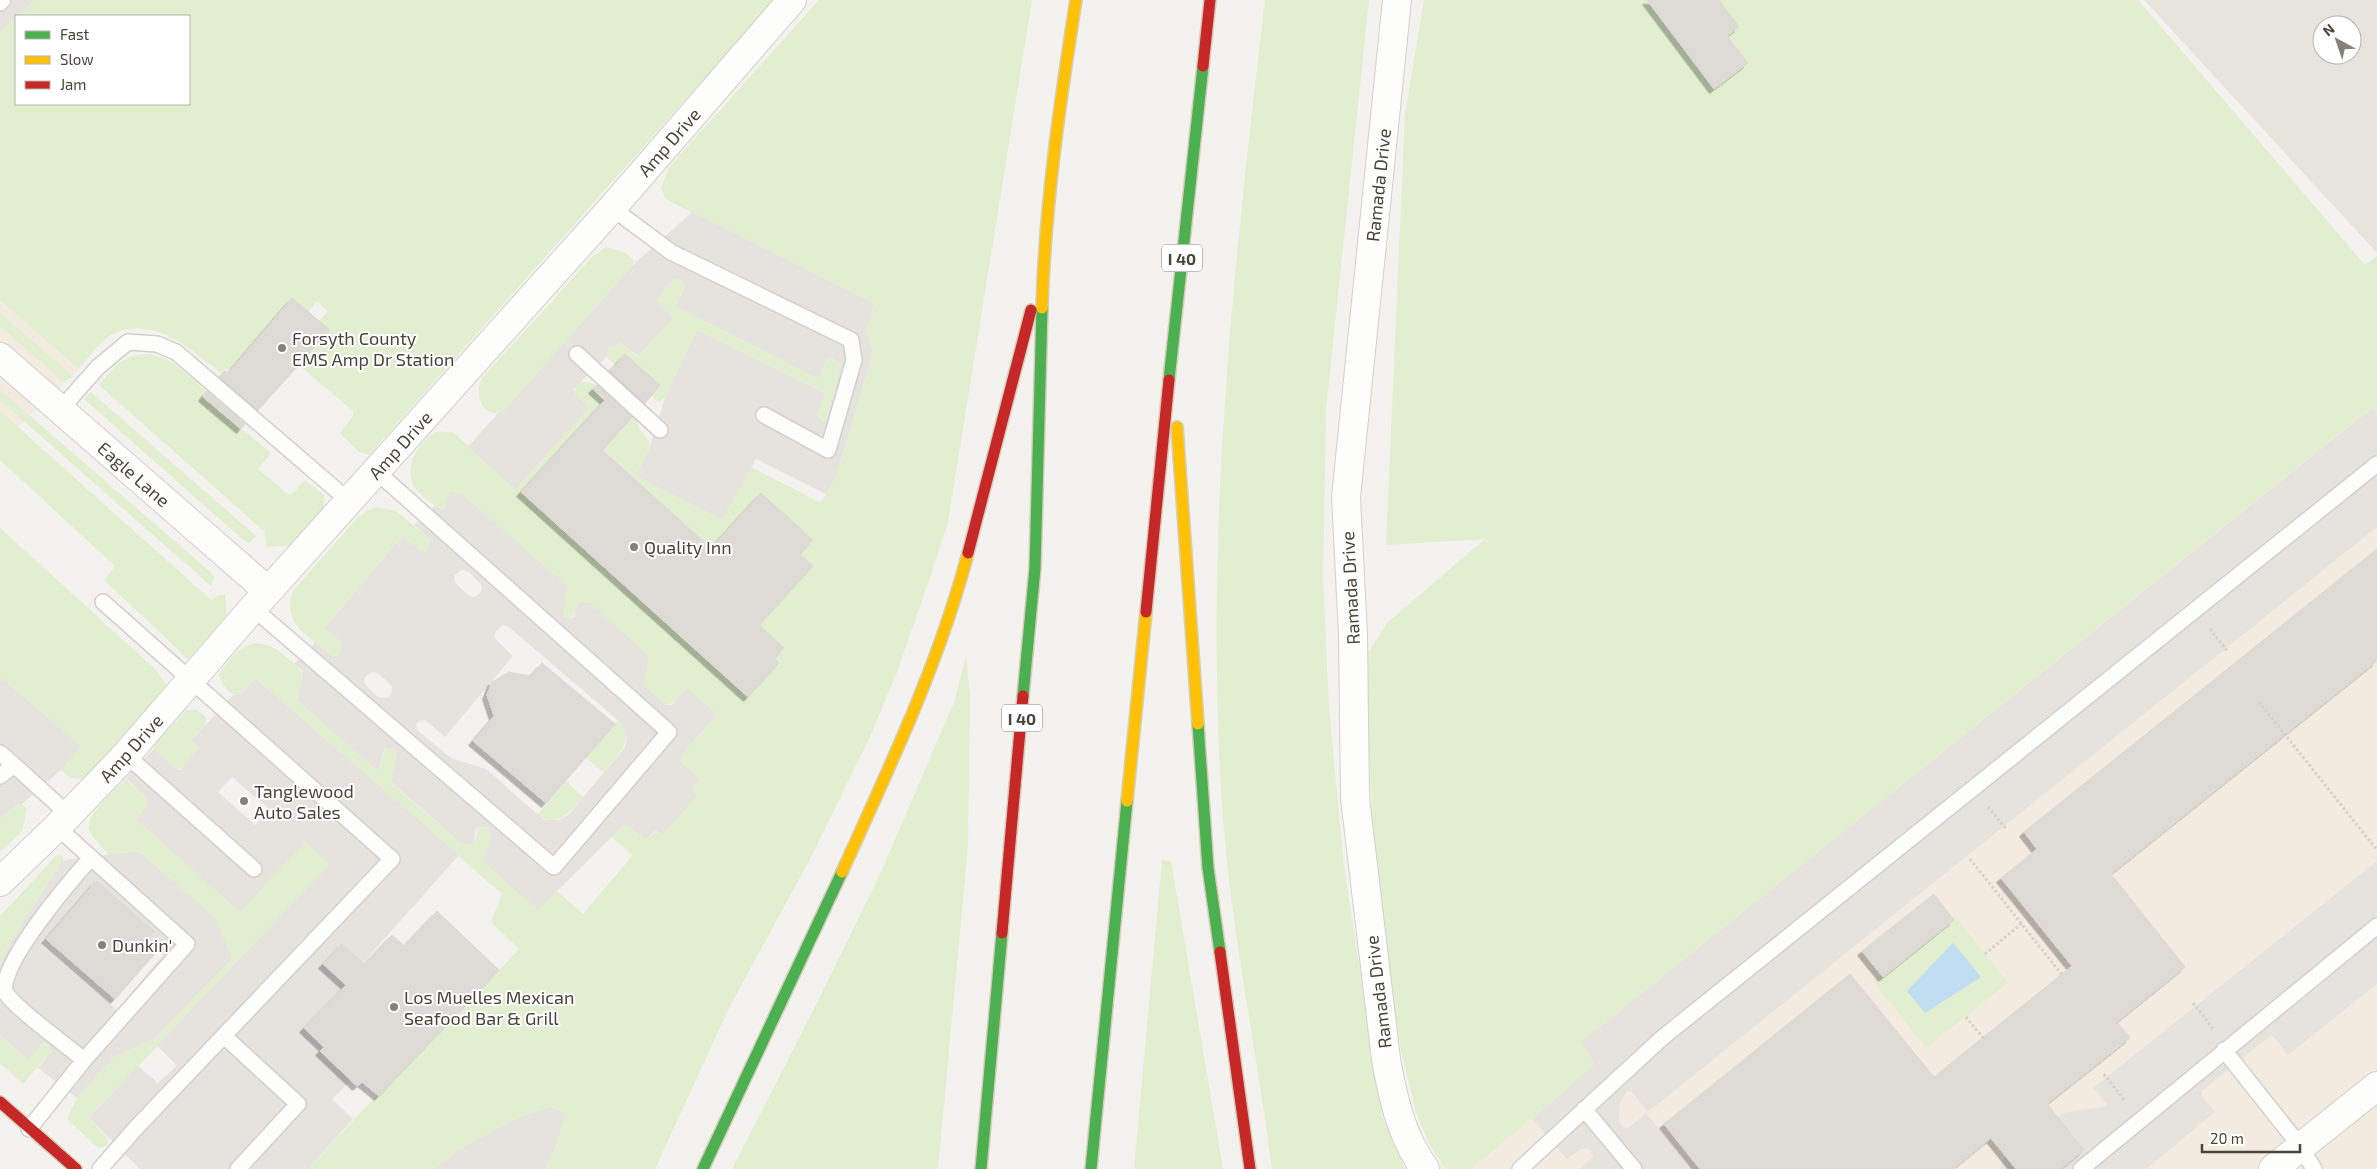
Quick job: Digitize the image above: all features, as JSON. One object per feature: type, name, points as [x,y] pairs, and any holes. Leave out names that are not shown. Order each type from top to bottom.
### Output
[{"type":"main road","name":"I 40","points":[[981,1169],[1035,568],[1043,265],[1062,90],[1076,0]]},
{"type":"main road","name":"I 40","points":[[1091,1169],[1172,350],[1210,0]]},
{"type":"main road","points":[[703,1169],[816,931],[923,691],[960,584],[1043,265]]},
{"type":"main road","points":[[1172,350],[1208,868],[1250,1169]]},
{"type":"main road","points":[[0,1102],[76,1169]]},
{"type":"street","name":"Amp Drive","points":[[0,882],[63,821],[126,755],[260,599],[612,208],[792,0]]},
{"type":"street","name":"Ramada Drive","points":[[1397,0],[1346,497],[1353,635],[1355,798],[1358,827],[1392,1097],[1405,1136],[1424,1169]]},
{"type":"street","name":"Eagle Lane","points":[[0,357],[60,410],[260,599]]},
{"type":"street","points":[[2273,1169],[2307,1158],[2377,1086]]},
{"type":"lane","points":[[0,3],[3,0]]},
{"type":"lane","points":[[612,208],[671,252],[851,340],[854,360],[828,450],[764,415]]},
{"type":"lane","points":[[60,410],[98,367],[128,342],[158,344],[176,352],[349,501]]},
{"type":"lane","points":[[577,354],[660,430]]},
{"type":"lane","points":[[1520,1169],[1662,1038],[2377,464]]},
{"type":"lane","points":[[260,599],[554,867],[669,732],[376,472]]},
{"type":"lane","points":[[100,1169],[392,858],[103,602]]},
{"type":"lane","points":[[0,753],[14,765],[63,821],[91,858],[187,944],[84,1060],[29,1129]]},
{"type":"lane","points":[[126,755],[254,868]]},
{"type":"lane","points":[[0,776],[14,765]]},
{"type":"lane","points":[[84,1060],[16,1003],[4,991],[2,979],[11,955],[33,919],[91,858]]},
{"type":"lane","points":[[2081,1169],[2377,926]]},
{"type":"lane","points":[[224,1036],[298,1104],[238,1169]]},
{"type":"lane","points":[[2226,1049],[2307,1158]]},
{"type":"lane","points":[[1584,1109],[1634,1169]]},
{"type":"path","points":[[2259,702],[2377,850]]},
{"type":"path","points":[[1970,859],[2062,975]]},
{"type":"path","points":[[1984,954],[2021,924]]},
{"type":"path","points":[[2193,1003],[2226,1049]]},
{"type":"path","points":[[1966,1017],[1983,1038]]},
{"type":"path","points":[[2104,1074],[2141,1120]]},
{"type":"shaded area","points":[[0,0],[35,0],[19,15],[15,15],[15,18],[0,32]]},
{"type":"shaded area","points":[[2144,0],[2377,0],[2377,253]]},
{"type":"shaded area","points":[[692,212],[875,304],[866,330],[873,353],[836,477],[826,494],[756,459],[722,519],[636,476],[648,452],[665,398],[697,330],[825,393],[817,415],[823,422],[827,419],[841,365],[832,357],[827,359],[818,378],[675,306],[685,287],[683,282],[678,279],[672,280],[656,301],[673,318],[638,356],[621,343],[610,347],[606,357],[574,389],[575,394],[589,408],[515,489],[468,447],[498,413],[505,410],[632,266]]},
{"type":"shaded area","points":[[0,289],[79,369],[0,443]]},
{"type":"shaded area","points":[[2377,382],[2377,1169],[1438,1169],[1444,1153]]},
{"type":"shaded area","points":[[2372,408],[2377,414],[2377,527],[1648,1112],[1631,1091],[1627,1091],[1620,1104],[1619,1120],[1622,1125],[1625,1128],[1630,1127],[1646,1113],[1691,1169],[1580,1169],[1592,1158],[1593,1154],[1588,1148],[1581,1149],[1567,1159],[1532,1119],[1593,1066],[1594,1062],[1581,1042]]},
{"type":"shaded area","points":[[450,491],[463,495],[567,586],[563,616],[569,619],[574,617],[579,603],[590,603],[649,656],[643,685],[665,705],[671,705],[687,688],[717,714],[681,755],[679,761],[700,779],[691,790],[697,796],[662,835],[656,830],[646,840],[625,824],[538,910],[483,862],[491,839],[490,831],[486,827],[479,827],[476,830],[473,844],[462,844],[391,782],[397,753],[394,749],[385,748],[378,771],[297,700],[303,676],[302,670],[294,664],[315,642],[331,655],[336,656],[340,652],[342,643],[325,628],[402,536],[421,552],[427,551],[430,540],[414,525],[435,506],[441,509],[445,508]],"holes":[[[462,570],[469,572],[481,584],[482,590],[478,595],[472,597],[454,581],[455,575]],[[503,625],[509,627],[622,724],[627,737],[625,747],[569,814],[559,820],[544,820],[486,769],[451,758],[417,730],[416,725],[419,721],[425,720],[445,737],[513,656],[495,638],[495,632]],[[372,672],[379,674],[392,686],[392,692],[389,697],[377,696],[364,683],[365,677]]]},
{"type":"shaded area","points":[[0,677],[81,746],[61,770],[22,804],[17,804],[0,819]]},
{"type":"shaded area","points":[[255,678],[459,855],[363,963],[342,944],[324,964],[346,985],[304,1028],[324,1047],[351,1080],[332,1099],[353,1119],[308,1169],[140,1169],[89,1118],[138,1066],[158,1083],[177,1066],[157,1046],[330,864],[305,842],[240,912],[136,819],[147,806],[148,799],[126,778],[154,748],[177,770],[180,770],[199,748],[191,741],[233,695],[241,694]],"holes":[[[232,777],[269,809],[255,825],[218,792]]]},
{"type":"shaded area","points":[[138,851],[215,918],[232,959],[154,1039],[114,1057],[77,1098],[38,1068],[52,1051],[47,1044],[43,1043],[28,1060],[0,1035],[0,963],[11,941],[63,860]],"holes":[[[96,881],[154,931],[147,940],[163,955],[117,1010],[41,945]]]},
{"type":"shaded area","points":[[2377,861],[2377,984],[2288,1055],[2273,1036],[2270,1036],[2202,1091],[2202,1096],[2215,1112],[2146,1169],[1999,1169],[2002,1161],[2062,1113],[2106,1106],[2107,1104],[2093,1088]]},
{"type":"shaded area","points":[[550,1107],[565,1113],[557,1143],[545,1169],[433,1169],[467,1145],[515,1119]]},
{"type":"green space","points":[[35,0],[774,0],[369,455],[359,452],[340,433],[353,416],[353,411],[300,366],[330,331],[319,321],[328,311],[317,301],[308,312],[292,298],[231,369],[225,370],[222,374],[185,345],[171,337],[141,328],[126,329],[106,338],[79,369],[0,300],[0,32],[15,18],[15,105],[190,105],[190,15],[18,15]]},
{"type":"green space","points":[[819,0],[1032,0],[948,522],[897,672],[869,739],[811,857],[730,1006],[655,1169],[545,1169],[557,1143],[515,1119],[467,1145],[433,1169],[308,1169],[519,949],[491,922],[502,894],[255,678],[241,694],[236,695],[225,687],[219,673],[233,656],[248,645],[265,644],[275,648],[298,667],[303,676],[378,771],[386,748],[394,749],[397,753],[391,783],[462,844],[473,844],[479,827],[486,826],[490,831],[491,839],[538,910],[557,891],[583,914],[633,855],[611,837],[625,824],[646,840],[697,796],[690,790],[679,761],[687,688],[675,701],[665,705],[642,685],[577,612],[569,619],[563,616],[447,503],[445,508],[441,509],[423,496],[416,489],[411,479],[412,464],[418,449],[429,437],[440,432],[454,433],[515,488],[589,408],[575,394],[576,384],[581,381],[597,385],[593,389],[605,400],[521,492],[748,697],[779,663],[774,658],[784,648],[759,625],[812,567],[800,555],[813,540],[761,493],[695,566],[697,535],[598,446],[616,410],[628,421],[634,415],[640,430],[650,442],[648,452],[721,519],[751,467],[821,503],[836,477],[873,353],[866,330],[875,304],[673,203],[666,199],[661,188],[669,167]]},
{"type":"green space","points":[[1265,0],[1369,0],[1326,410],[1323,576],[1329,708],[1344,865],[1382,1115],[1405,1169],[1272,1169],[1232,906],[1223,818],[1218,716],[1217,613],[1219,511],[1224,408],[1232,306]]},
{"type":"green space","points":[[1424,0],[2138,0],[2365,265],[2377,256],[2377,414],[2371,408],[1581,1042],[1594,1062],[1593,1067],[1471,1169],[1446,1169],[1429,1144],[1416,1112],[1401,1051],[1376,887],[1364,659],[1388,622],[1485,539],[1386,545],[1405,114]]},
{"type":"green space","points":[[606,247],[626,253],[634,261],[632,266],[505,411],[497,413],[486,409],[482,404],[479,392],[482,378],[592,257]]},
{"type":"green space","points":[[678,279],[683,282],[685,287],[675,306],[818,377],[827,359],[832,357],[841,365],[827,419],[823,422],[817,415],[825,393],[697,330],[665,398],[658,402],[606,357],[610,347],[621,343],[637,356],[672,318],[656,301],[672,280]]},
{"type":"green space","points":[[0,313],[74,377],[62,381],[0,326]]},
{"type":"green space","points":[[148,354],[165,359],[187,374],[207,392],[203,397],[271,453],[258,469],[290,496],[305,480],[324,495],[324,509],[292,545],[267,547],[264,531],[99,385],[125,359]]},
{"type":"green space","points":[[0,390],[208,570],[215,577],[211,586],[0,400]]},
{"type":"green space","points":[[91,392],[256,536],[249,543],[241,538],[84,399]]},
{"type":"green space","points":[[0,411],[211,600],[225,594],[227,617],[188,659],[104,580],[115,566],[0,460]]},
{"type":"green space","points":[[377,507],[396,511],[430,540],[427,551],[421,553],[401,537],[326,627],[342,643],[340,652],[336,656],[331,655],[306,635],[294,620],[290,612],[293,591],[357,518]]},
{"type":"green space","points":[[0,528],[156,670],[168,687],[84,779],[71,778],[61,770],[80,746],[0,677]]},
{"type":"green space","points":[[966,657],[970,696],[968,847],[938,1169],[732,1169],[817,1003],[881,872],[954,702]]},
{"type":"green space","points":[[187,710],[197,710],[206,717],[206,724],[191,741],[199,748],[183,767],[177,770],[154,748],[156,743]]},
{"type":"green space","points":[[618,720],[624,727],[626,734],[623,747],[603,772],[586,758]]},
{"type":"green space","points":[[126,779],[148,799],[148,806],[136,819],[305,841],[331,864],[89,1118],[107,1138],[106,1146],[98,1148],[67,1119],[77,1098],[114,1057],[154,1039],[232,959],[139,851],[109,855],[91,833],[89,823],[97,809]]},
{"type":"green space","points":[[566,781],[583,797],[563,817],[551,820],[537,815]]},
{"type":"green space","points":[[17,804],[22,804],[27,809],[22,831],[0,852],[0,819]]},
{"type":"green space","points":[[57,855],[63,856],[63,860],[11,941],[0,963],[0,916]]},
{"type":"green space","points":[[1162,860],[1171,861],[1223,1169],[1134,1169]]},
{"type":"green space","points":[[1955,916],[2008,983],[1926,1048],[1873,981]]},
{"type":"green space","points":[[0,1035],[28,1060],[43,1043],[50,1047],[52,1051],[23,1084],[0,1063]]},
{"type":"water","points":[[1953,943],[1981,977],[1925,1013],[1907,991]]},
{"type":"building","points":[[1647,0],[1719,0],[1739,27],[1727,36],[1748,63],[1714,89]]},
{"type":"building","name":"Forsyth County EMS Amp Dr Station","points":[[292,298],[330,330],[258,410],[219,377],[225,371],[228,373]]},
{"type":"building","points":[[625,354],[660,385],[645,403],[610,371]]},
{"type":"building","name":"Quality Inn","points":[[597,385],[632,417],[602,450],[711,548],[761,493],[813,540],[800,555],[813,566],[759,625],[784,648],[774,658],[779,663],[748,697],[521,492],[605,400],[593,389]]},
{"type":"building","points":[[207,391],[245,424],[241,429],[203,397]]},
{"type":"building","points":[[2377,549],[2377,661],[2111,874],[2185,967],[2117,1022],[2130,1038],[2047,1104],[2084,1150],[2061,1169],[2016,1169],[1991,1138],[1953,1169],[1700,1169],[1664,1124],[1850,974],[1934,1077],[2072,966],[2001,878],[2037,849],[2024,832]]},
{"type":"building","points":[[542,663],[615,724],[546,803],[473,741],[494,716],[487,695],[492,682],[509,672],[530,676]]},
{"type":"building","name":"Dunkin'","points":[[96,881],[154,931],[147,940],[158,950],[115,999],[46,939]]},
{"type":"building","points":[[1934,894],[1954,920],[1883,977],[1862,951]]},
{"type":"building","name":"Los Muelles Mexican Seafood Bar & Grill","points":[[437,911],[499,970],[379,1096],[362,1082],[357,1086],[320,1051],[324,1047],[304,1028],[346,985],[323,964],[342,944],[364,964],[392,935],[404,946]]},
{"type":"traffic: fast","points":[[1169,380],[1203,66]]},
{"type":"traffic: fast","points":[[1023,696],[1035,568],[1042,308]]},
{"type":"traffic: fast","points":[[1198,724],[1208,868],[1220,952]]},
{"type":"traffic: fast","points":[[1091,1169],[1127,801]]},
{"type":"traffic: fast","points":[[703,1169],[842,872]]},
{"type":"traffic: fast","points":[[981,1169],[1002,933]]},
{"type":"traffic: slow","points":[[1042,308],[1050,192],[1076,0]]},
{"type":"traffic: slow","points":[[1177,427],[1198,724]]},
{"type":"traffic: slow","points":[[842,872],[895,755],[928,675],[943,635],[968,553]]},
{"type":"traffic: slow","points":[[1127,801],[1146,612]]},
{"type":"traffic: jam","points":[[1203,66],[1210,0]]},
{"type":"traffic: jam","points":[[968,553],[1031,310]]},
{"type":"traffic: jam","points":[[1146,612],[1169,380]]},
{"type":"traffic: jam","points":[[1002,933],[1023,696]]},
{"type":"traffic: jam","points":[[1220,952],[1250,1169]]},
{"type":"traffic: jam","points":[[0,1102],[76,1169]]},
{"type":"place","name":"Forsyth County EMS Amp Dr Station","points":[[282,348]]},
{"type":"place","name":"Quality Inn","points":[[634,547]]},
{"type":"place","name":"Tanglewood Auto Sales","points":[[244,801]]},
{"type":"place","name":"Dunkin'","points":[[102,945]]},
{"type":"place","name":"Los Muelles Mexican Seafood Bar & Grill","points":[[394,1007]]}]
